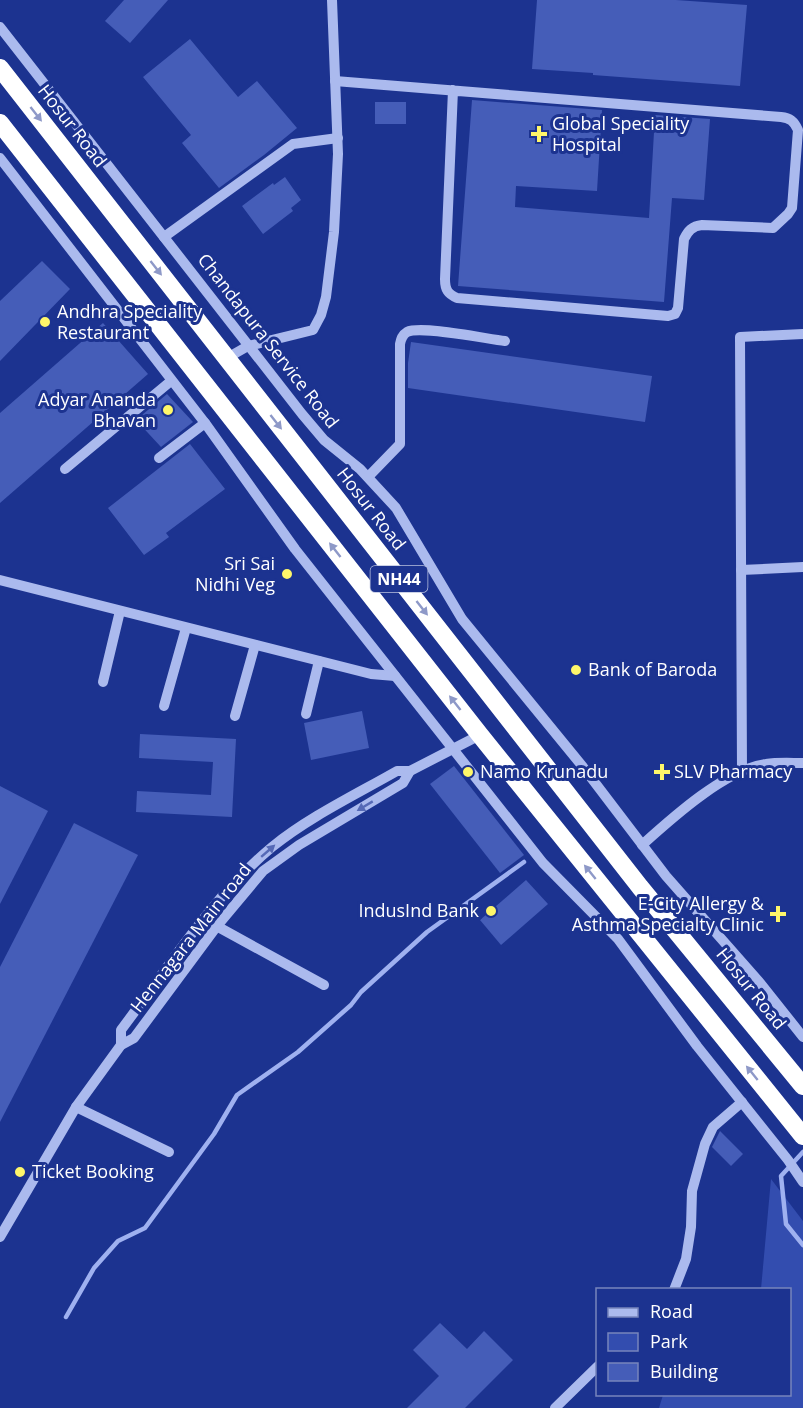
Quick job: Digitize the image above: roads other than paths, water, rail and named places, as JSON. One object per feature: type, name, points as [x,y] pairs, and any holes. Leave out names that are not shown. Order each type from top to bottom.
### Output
[{"type":"highway","name":"Hosur Road","points":[[0,68],[633,877],[803,1086]]},
{"type":"highway","name":"NH44","points":[[0,123],[480,735],[803,1136]]},
{"type":"street","points":[[226,358],[248,346],[313,330],[321,315],[326,297],[334,232],[338,138],[332,0]]},
{"type":"street","name":"Chandapura Service Road","points":[[0,27],[324,440],[368,477],[396,508],[462,620],[582,767],[666,876],[803,1037]]},
{"type":"street","points":[[335,81],[453,90],[788,118],[795,123],[798,130],[792,208],[773,228],[696,225],[688,231],[684,240],[678,308],[675,314],[668,316],[457,298],[445,288],[453,90]]},
{"type":"street","points":[[164,237],[293,144],[338,138]]},
{"type":"street","points":[[0,158],[205,423],[295,549],[543,863],[618,939],[803,1182]]},
{"type":"street","points":[[368,477],[400,444],[402,336],[407,332],[421,330],[505,341]]},
{"type":"street","points":[[742,770],[740,337],[803,334]]},
{"type":"street","points":[[65,469],[171,381]]},
{"type":"street","points":[[159,458],[205,423]]},
{"type":"street","points":[[741,570],[803,567]]},
{"type":"street","points":[[0,580],[371,674],[395,676]]},
{"type":"street","points":[[103,682],[120,611]]},
{"type":"street","points":[[164,706],[186,628]]},
{"type":"street","points":[[236,716],[255,645]]},
{"type":"street","points":[[306,714],[319,661]]},
{"type":"street","name":"Hennagara Main road","points":[[0,1237],[76,1107],[121,1046],[135,1038],[249,886],[273,862],[403,783],[410,771],[480,735]]},
{"type":"street","points":[[642,845],[674,816],[742,770],[765,764],[803,763]]},
{"type":"street","points":[[121,1046],[121,1030],[184,944],[250,867],[287,835],[397,771],[410,771]]},
{"type":"street","points":[[205,919],[324,985]]},
{"type":"street","points":[[675,1288],[686,1259],[691,1227],[692,1191],[705,1144],[713,1127],[742,1102]]},
{"type":"street","points":[[76,1107],[169,1152]]},
{"type":"street","points":[[555,1408],[596,1367]]},
{"type":"waterway","points":[[66,1317],[94,1268],[118,1241],[145,1228],[214,1134],[237,1095],[298,1052],[427,932],[524,862]]},
{"type":"waterway","points":[[803,1152],[781,1176],[786,1224],[803,1245]]},
{"type":"place","name":"Global Speciality Hospital","points":[[539,134]]},
{"type":"place","name":"Andhra Speciality Restaurant","points":[[45,322]]},
{"type":"place","name":"Adyar Ananda Bhavan","points":[[168,410]]},
{"type":"place","name":"Sri Sai Nidhi Veg","points":[[287,574]]},
{"type":"place","name":"Bank of Baroda","points":[[576,670]]},
{"type":"place","name":"Namo Krunadu","points":[[468,772]]},
{"type":"place","name":"SLV Pharmacy","points":[[662,772]]},
{"type":"place","name":"IndusInd Bank","points":[[491,911]]},
{"type":"place","name":"E-City Allergy & Asthma Specialty Clinic","points":[[778,914]]},
{"type":"place","name":"Ticket Booking","points":[[20,1172]]}]
